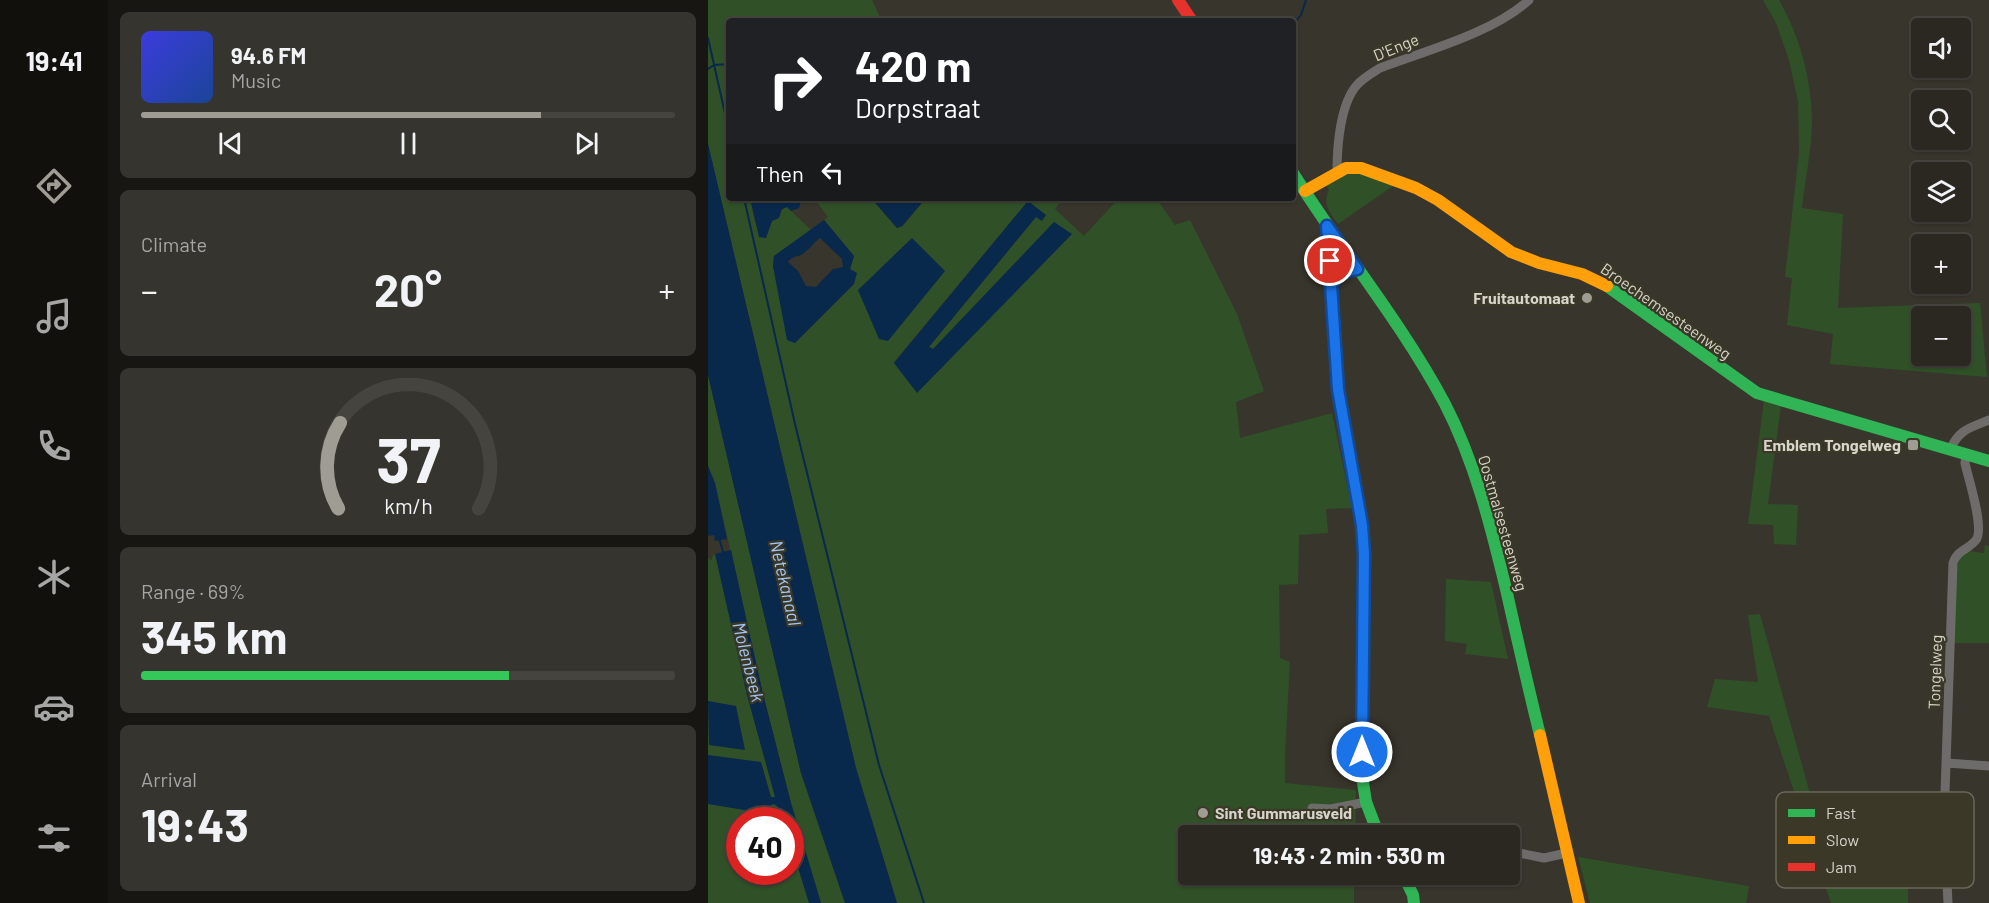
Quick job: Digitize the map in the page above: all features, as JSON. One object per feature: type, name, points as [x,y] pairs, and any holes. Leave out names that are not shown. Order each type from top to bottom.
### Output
[{"type":"street","points":[[1178,0],[1190,18]]},
{"type":"street","name":"D'Enge","points":[[1337,172],[1341,126],[1348,101],[1366,77],[1380,68],[1477,32],[1502,19],[1529,0]]},
{"type":"street","name":"Broechemsesteenweg","points":[[1305,191],[1346,168],[1361,168],[1416,188],[1438,200],[1511,252],[1539,263],[1572,270],[1610,288],[1757,393],[1989,461]]},
{"type":"street","name":"Oostmalsesteenweg","points":[[1296,178],[1416,353],[1446,406],[1461,440],[1494,540],[1579,903]]},
{"type":"street","points":[[1327,226],[1338,389],[1362,525],[1364,554],[1362,776],[1366,802],[1375,825]]},
{"type":"street","points":[[1331,280],[1354,264]]},
{"type":"street","points":[[1950,450],[1956,436],[1989,420]]},
{"type":"street","name":"Tongelweg","points":[[1946,792],[1953,563],[1960,551],[1978,538],[1979,527],[1965,463],[1966,454]]},
{"type":"street","points":[[1947,763],[1989,766]]},
{"type":"street","points":[[1312,808],[1330,809],[1366,802]]},
{"type":"street","points":[[1520,853],[1544,858],[1567,853]]},
{"type":"street","points":[[1408,885],[1414,903]]},
{"type":"street","name":"Tongelweg","points":[[1947,888],[1948,903]]},
{"type":"green space","points":[[708,0],[872,0],[881,18],[726,18],[726,201],[751,201],[755,222],[766,238],[776,216],[787,207],[811,230],[774,256],[773,266],[788,340],[795,343],[854,284],[850,269],[854,256],[824,220],[828,217],[816,201],[874,201],[897,228],[903,226],[924,201],[1028,201],[1061,201],[1055,209],[1084,236],[1116,201],[1158,201],[1175,225],[1190,220],[1237,314],[1264,391],[1236,402],[1240,438],[1332,413],[1352,508],[1326,509],[1328,533],[1299,535],[1298,584],[1279,585],[1280,658],[1290,662],[1285,783],[1356,790],[1355,825],[1178,825],[1178,885],[1354,885],[1354,903],[897,903],[856,768],[708,144]],"holes":[[[1028,201],[1042,220],[1036,217],[928,346],[933,349],[894,362]]]},
{"type":"green space","points":[[1763,0],[1779,0],[1793,28],[1807,73],[1812,131],[1802,208],[1843,214],[1838,308],[1980,303],[1987,377],[1830,364],[1833,334],[1787,325],[1792,278],[1785,277],[1799,152],[1798,101],[1789,60],[1776,23]]},
{"type":"green space","points":[[1361,172],[1396,184],[1338,224],[1328,208],[1326,200],[1329,190],[1326,186],[1349,173]]},
{"type":"green space","points":[[708,375],[801,773],[845,903],[821,903],[804,846],[804,807],[792,807],[791,803],[763,694],[715,483],[708,466]]},
{"type":"green space","points":[[1764,400],[1781,405],[1768,504],[1798,505],[1796,545],[1774,544],[1773,525],[1748,524]]},
{"type":"green space","points":[[1985,545],[1989,546],[1989,643],[1953,643],[1957,568],[1960,554],[1969,551],[1984,553]]},
{"type":"green space","points":[[723,553],[785,807],[726,807],[726,885],[804,885],[804,873],[813,903],[708,903],[708,557],[711,561],[713,555]]},
{"type":"green space","points":[[1446,579],[1491,582],[1508,659],[1465,654],[1467,644],[1445,641]]},
{"type":"green space","points":[[1760,614],[1810,792],[1794,792],[1769,716],[1707,707],[1715,679],[1758,682],[1748,615]]},
{"type":"green space","points":[[1578,857],[1749,886],[1746,903],[1590,903]]},
{"type":"green space","points":[[1826,888],[1908,888],[1908,903],[1831,903]]},
{"type":"water","name":"Netekanaal","points":[[708,144],[856,768],[897,903],[845,903],[801,773],[708,375]]},
{"type":"water","points":[[751,201],[801,201],[799,208],[791,211],[787,207],[782,209],[779,218],[772,221],[766,238],[759,237]]},
{"type":"water","points":[[874,201],[923,201],[902,226],[897,228]]},
{"type":"water","points":[[1028,201],[1046,215],[1042,221],[1036,217],[929,347],[933,349],[1054,222],[1072,234],[917,393],[894,363]]},
{"type":"water","points":[[824,220],[854,256],[850,269],[857,273],[854,284],[795,343],[787,340],[773,266],[774,256]],"holes":[[[820,238],[842,259],[843,267],[833,269],[816,287],[806,286],[798,271],[788,262],[804,253]]]},
{"type":"water","points":[[912,238],[945,271],[888,341],[879,339],[858,290]]},
{"type":"water","points":[[708,466],[715,483],[727,539],[715,541],[714,535],[708,536]]},
{"type":"water","points":[[731,550],[763,694],[792,807],[778,807],[774,804],[770,807],[726,807],[708,804],[708,755],[761,762],[771,797],[775,797],[747,695],[715,554]]},
{"type":"water","points":[[708,701],[736,706],[745,750],[709,745]]},
{"type":"water","points":[[804,846],[821,903],[809,903],[803,885]]},
{"type":"waterway","points":[[1296,21],[1301,15],[1306,0]]},
{"type":"waterway","points":[[708,38],[726,118]]},
{"type":"waterway","points":[[708,69],[714,65],[726,64]]},
{"type":"waterway","points":[[745,201],[795,424],[879,765],[924,903]]},
{"type":"waterway","name":"Molenbeek","points":[[719,538],[724,555]]},
{"type":"traffic: fast","points":[[1296,178],[1410,345],[1456,426],[1474,472],[1488,519],[1540,735]]},
{"type":"traffic: fast","points":[[1331,285],[1342,274],[1357,269]]},
{"type":"traffic: fast","points":[[1607,286],[1757,393],[1989,461]]},
{"type":"traffic: fast","points":[[1364,559],[1362,776],[1366,802],[1375,825]]},
{"type":"traffic: fast","points":[[1408,885],[1414,903]]},
{"type":"traffic: slow","points":[[1305,191],[1346,168],[1361,168],[1416,188],[1438,200],[1511,252],[1539,263],[1582,274],[1607,286]]},
{"type":"traffic: slow","points":[[1327,226],[1338,389],[1362,525],[1364,559]]},
{"type":"traffic: slow","points":[[1540,735],[1579,903]]},
{"type":"traffic: jam","points":[[1178,0],[1190,18]]},
{"type":"place","name":"Fruitautomaat","points":[[1587,298]]},
{"type":"place","name":"Emblem Tongelweg","points":[[1913,445]]},
{"type":"place","name":"Sint Gummarusveld","points":[[1203,813]]},
{"type":"route","points":[[1330,261],[1327,226],[1357,269],[1346,271],[1336,277],[1331,285],[1338,389],[1362,525],[1364,554],[1362,752]]}]
